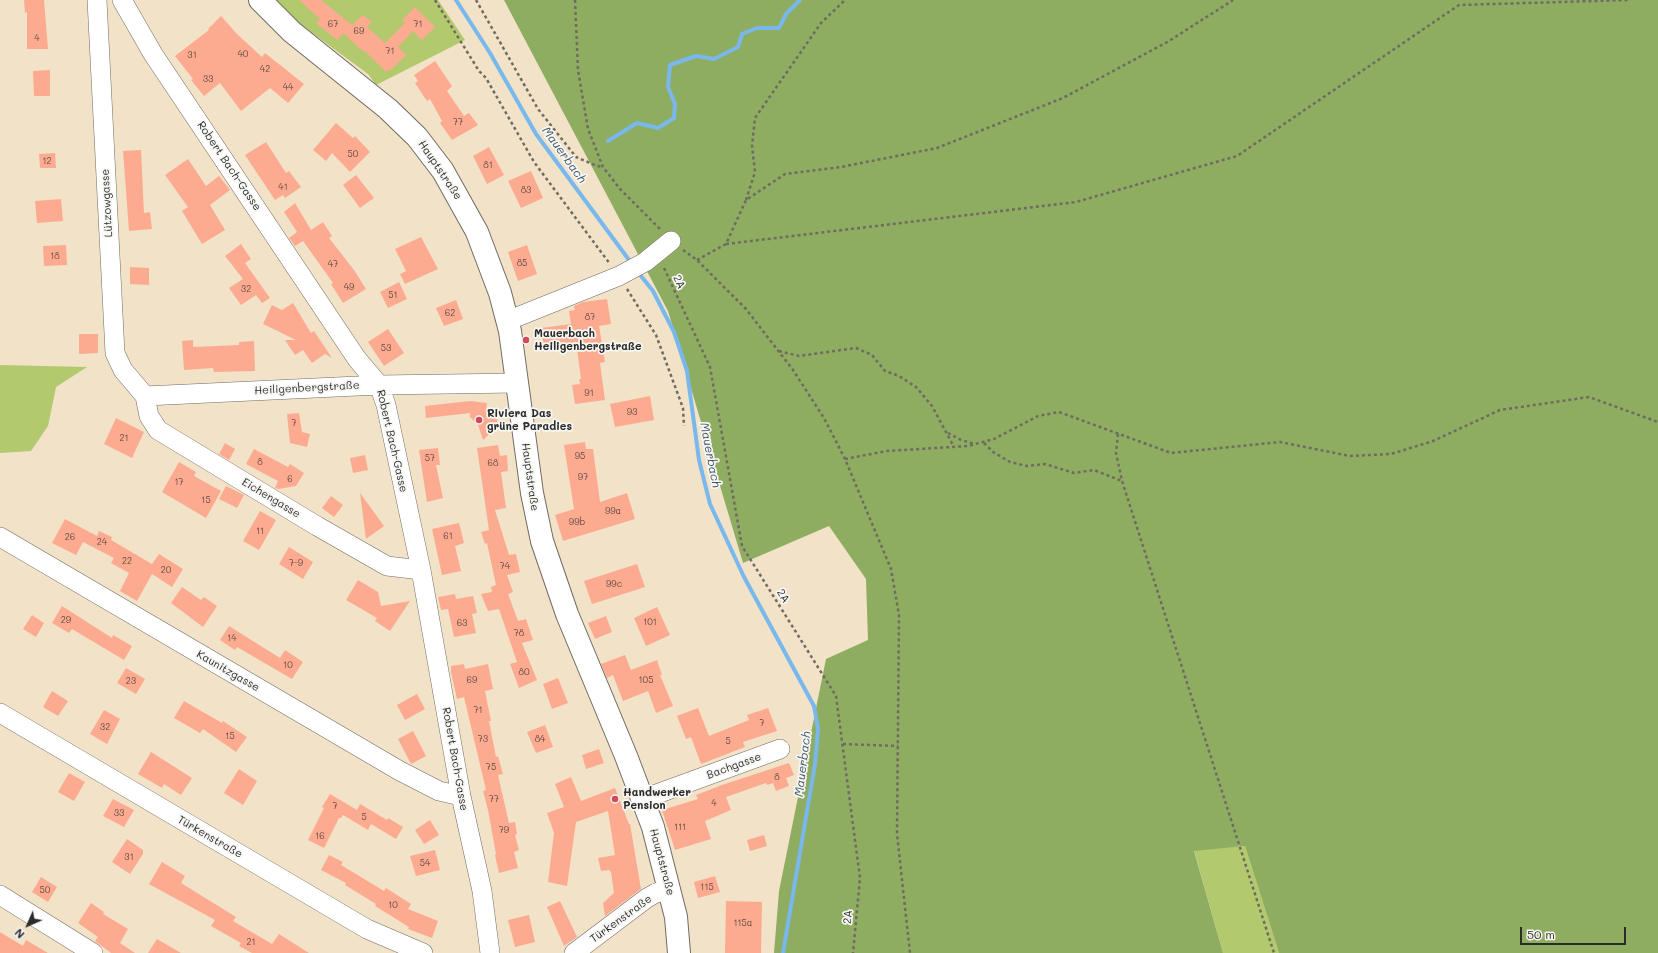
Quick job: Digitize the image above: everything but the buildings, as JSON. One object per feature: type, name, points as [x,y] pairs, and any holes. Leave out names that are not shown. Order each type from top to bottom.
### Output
[{"type":"main road","name":"Hauptstraße","points":[[260,0],[292,32],[402,122],[431,154],[457,193],[477,232],[496,282],[507,321],[532,493],[542,542],[565,608],[643,799],[655,834],[670,889],[678,931],[679,953]]},
{"type":"street","name":"Lützowgasse","points":[[97,0],[115,352],[123,370],[145,396]]},
{"type":"street","name":"Robert Bach-Gasse","points":[[122,0],[157,60],[357,359],[379,385],[386,405],[421,570],[461,796],[482,891],[490,953]]},
{"type":"street","points":[[507,321],[620,276],[658,252]]},
{"type":"street","name":"Heiligenbergstraße","points":[[145,396],[379,385],[517,383]]},
{"type":"street","name":"Eichengasse","points":[[145,396],[149,416],[158,430],[317,526],[387,566],[421,570]]},
{"type":"street","name":"Kaunitzgasse","points":[[0,537],[400,771],[439,791],[461,796]]},
{"type":"street","name":"Türkenstraße","points":[[0,713],[367,929],[423,953]]},
{"type":"street","name":"Bachgasse","points":[[643,799],[780,749]]},
{"type":"street","name":"Türkenstraße","points":[[574,953],[647,898],[656,893],[670,889]]},
{"type":"street","points":[[0,895],[92,953]]},
{"type":"path","points":[[435,0],[479,71],[486,78],[534,162],[620,276],[656,335],[684,408],[684,426]]},
{"type":"path","points":[[476,0],[538,109],[576,157],[603,167]]},
{"type":"path","points":[[575,0],[578,70],[588,129],[603,167],[620,189],[644,211],[658,252],[697,260],[746,309],[778,351],[824,418],[845,459],[891,569],[899,615],[897,834],[910,953]]},
{"type":"path","points":[[726,244],[746,200],[755,172],[752,146],[755,118],[821,23],[845,0]]},
{"type":"path","points":[[746,200],[785,174],[841,167],[936,148],[1063,98],[1169,41],[1234,0]]},
{"type":"path","points":[[697,260],[726,244],[1076,202],[1237,156],[1459,5],[1628,0]]},
{"type":"path","name":"2A","points":[[658,252],[710,367],[742,546],[836,696],[860,878],[853,953]]},
{"type":"path","points":[[778,351],[799,356],[856,348],[872,355],[885,371],[899,376],[916,387],[932,406],[954,447]]},
{"type":"path","points":[[845,459],[887,451],[954,447],[975,444],[994,439],[1038,416],[1059,412],[1171,452],[1280,442],[1350,456],[1391,454],[1398,452],[1433,441],[1500,410],[1589,397],[1658,422]]},
{"type":"path","points":[[947,433],[961,440],[975,444]]},
{"type":"path","points":[[1118,434],[1116,453],[1122,481],[1274,953]]},
{"type":"path","points":[[983,442],[993,452],[1010,462],[1027,466],[1045,464],[1074,473],[1094,470],[1122,481]]},
{"type":"path","points":[[842,744],[898,746]]},
{"type":"green space","points":[[274,0],[438,0],[465,40],[376,85],[368,74],[288,15]]},
{"type":"green space","points":[[504,0],[1658,0],[1658,953],[1279,953],[1245,846],[1194,851],[1223,953],[774,953],[779,891],[826,659],[868,640],[866,579],[829,526],[743,563],[668,311]]},
{"type":"green space","points":[[0,365],[87,367],[56,387],[48,426],[31,451],[0,453]]},
{"type":"green space","points":[[1245,846],[1279,953],[1223,953],[1194,850]]},
{"type":"waterway","name":"Mauerbach","points":[[456,0],[490,53],[536,134],[632,264]]},
{"type":"waterway","points":[[608,141],[637,123],[658,128],[674,118],[675,104],[668,87],[670,65],[696,56],[714,59],[738,47],[742,34],[757,28],[779,28],[786,14],[800,0]]},
{"type":"waterway","name":"Mauerbach","points":[[637,271],[653,291],[674,332],[687,371],[699,460],[710,504],[744,577],[814,706],[818,729],[815,764],[783,953]]},
{"type":"place","name":"Mauerbach Heiligenbergstraße","points":[[526,340]]},
{"type":"place","name":"Riviera Das grüne Paradies","points":[[479,420]]},
{"type":"place","name":"Handwerker Pension","points":[[615,799]]}]
